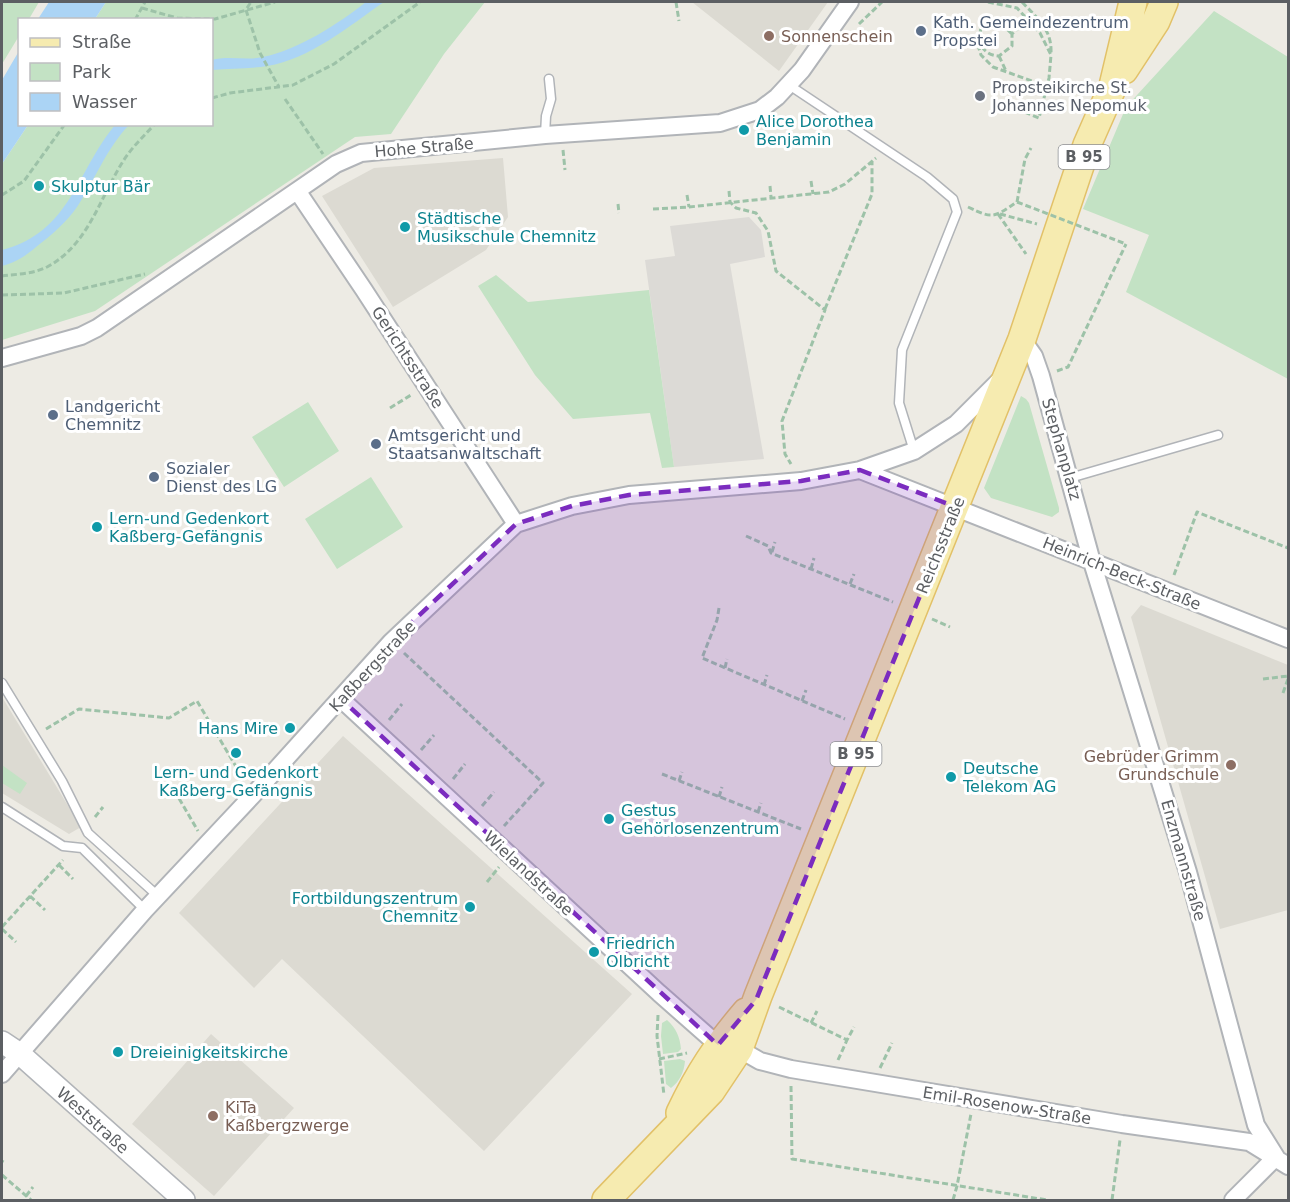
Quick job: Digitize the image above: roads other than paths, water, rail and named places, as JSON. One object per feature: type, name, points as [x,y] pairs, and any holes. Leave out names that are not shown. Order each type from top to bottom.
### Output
[{"type":"main road","name":"Reichsstraße","points":[[606,1200],[670,1132],[693,1086],[729,1047],[757,998],[1010,371],[1088,145],[1113,86],[1134,2]]},
{"type":"main road","name":"Reichsstraße","points":[[1113,86],[1156,21],[1164,2]]},
{"type":"street","name":"Hohe Straße","points":[[2,358],[81,336],[97,328],[332,167],[362,153],[545,135],[720,123],[760,110],[789,85],[802,70],[849,2]]},
{"type":"street","name":"Gerichtsstraße","points":[[298,192],[516,524]]},
{"type":"street","name":"Stephanplatz","points":[[1022,339],[1034,356],[1041,376],[1092,562]]},
{"type":"street","name":"Kaßbergstraße","points":[[2,1074],[145,910],[254,795],[391,642],[516,524],[572,506],[629,495],[801,481],[860,470],[914,451],[956,424],[1010,371]]},
{"type":"street","points":[[860,470],[956,507]]},
{"type":"street","name":"Heinrich-Beck-Straße","points":[[956,507],[1288,639]]},
{"type":"street","name":"Enzmannstraße","points":[[1092,562],[1186,864],[1256,1125],[1282,1161]]},
{"type":"street","name":"Wielandstraße","points":[[341,699],[659,993],[729,1047]]},
{"type":"street","name":"Weststraße","points":[[2,1042],[20,1054],[184,1200]]},
{"type":"street","name":"Emil-Rosenow-Straße","points":[[729,1047],[760,1061],[791,1069],[1122,1124],[1249,1142],[1282,1161]]},
{"type":"street","points":[[1233,1200],[1282,1161]]},
{"type":"lane","points":[[545,135],[546,116],[551,102],[549,79]]},
{"type":"lane","points":[[789,85],[927,177],[953,199],[957,213],[902,350],[899,403],[914,451]]},
{"type":"lane","points":[[1070,478],[1218,435]]},
{"type":"lane","points":[[2,683],[62,781],[88,832],[159,897]]},
{"type":"lane","points":[[2,807],[63,846],[82,848],[145,910]]},
{"type":"water","points":[[49,2],[106,2],[96,18],[39,18]]},
{"type":"water","points":[[366,2],[384,2],[314,49],[283,62],[253,68],[213,70],[213,60],[257,58],[276,54],[304,42],[343,19]]},
{"type":"water","points":[[18,53],[18,126],[27,126],[2,164],[2,80]]},
{"type":"water","points":[[114,126],[128,126],[114,144],[83,197],[65,222],[32,251],[2,266],[2,250],[25,241],[58,215]]},
{"type":"place","name":"Kath. Gemeindezentrum Propstei","points":[[921,31]]},
{"type":"place","name":"Sonnenschein","points":[[769,36]]},
{"type":"place","name":"Propsteikirche St. Johannes Nepomuk","points":[[980,96]]},
{"type":"place","name":"Alice Dorothea Benjamin","points":[[744,130]]},
{"type":"place","name":"Skulptur Bär","points":[[39,186]]},
{"type":"place","name":"Städtische Musikschule Chemnitz","points":[[405,227]]},
{"type":"place","name":"Landgericht Chemnitz","points":[[53,415]]},
{"type":"place","name":"Amtsgericht und Staatsanwaltschaft","points":[[376,444]]},
{"type":"place","name":"Sozialer Dienst des LG","points":[[154,477]]},
{"type":"place","name":"Lern-und Gedenkort Kaßberg-Gefängnis","points":[[97,527]]},
{"type":"place","name":"Hans Mire","points":[[290,728]]},
{"type":"place","name":"Lern- und Gedenkort Kaßberg-Gefängnis","points":[[236,753]]},
{"type":"place","name":"Gebrüder Grimm Grundschule","points":[[1231,765]]},
{"type":"place","name":"Deutsche Telekom AG","points":[[951,777]]},
{"type":"place","name":"Gestus Gehörlosenzentrum","points":[[609,819]]},
{"type":"place","name":"Fortbildungszentrum Chemnitz","points":[[470,907]]},
{"type":"place","name":"Friedrich Olbricht","points":[[594,952]]},
{"type":"place","name":"Dreieinigkeitskirche","points":[[118,1052]]},
{"type":"place","name":"KiTa Kaßbergzwerge","points":[[213,1116]]}]
